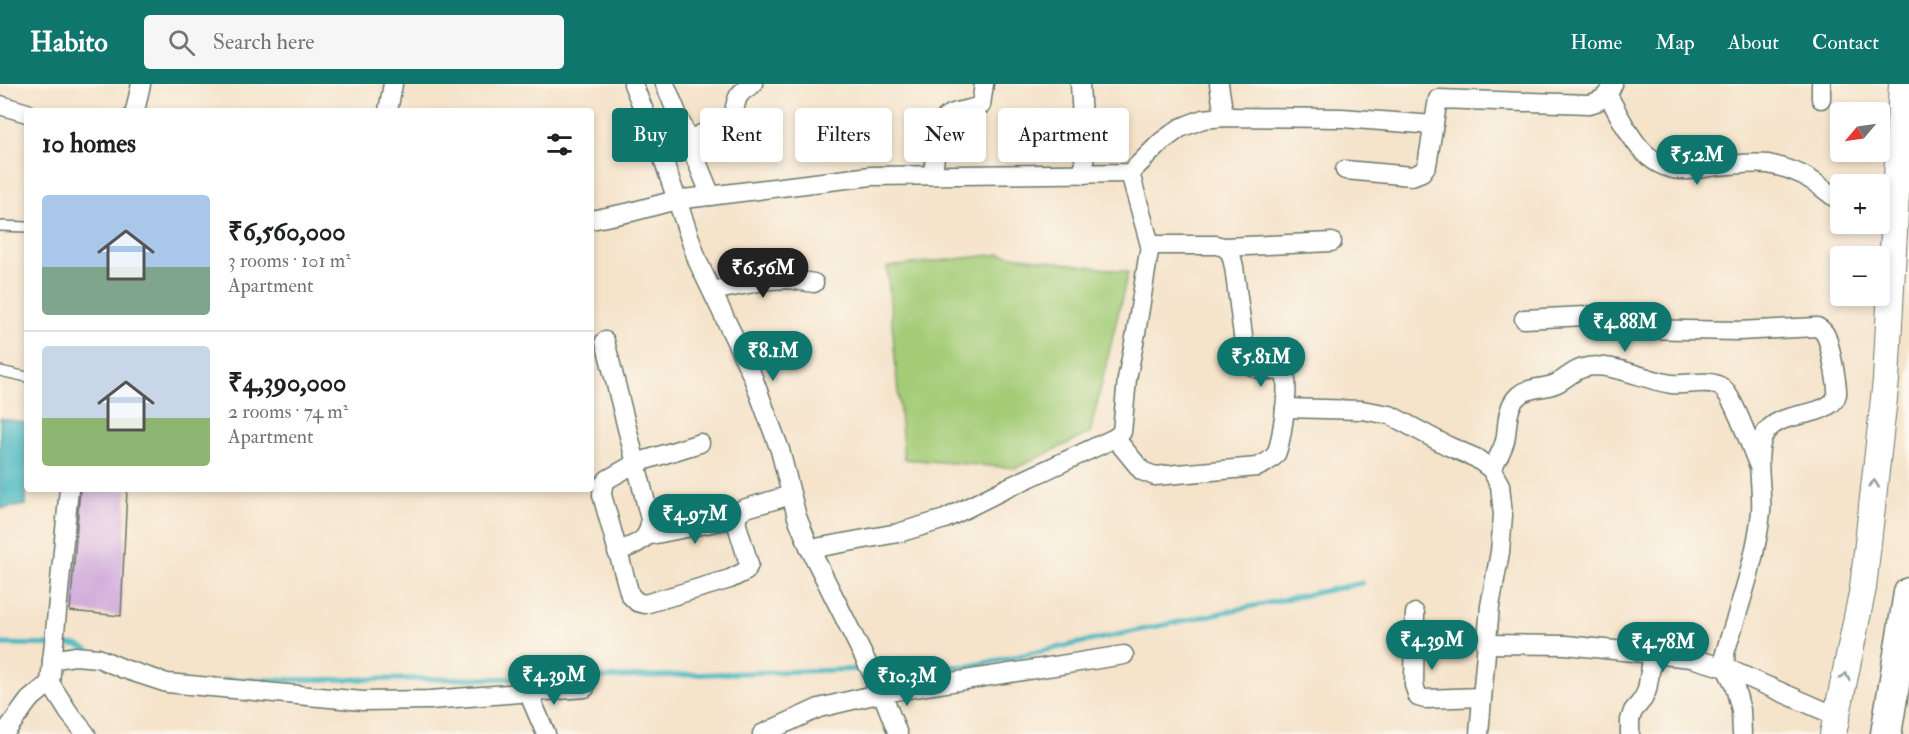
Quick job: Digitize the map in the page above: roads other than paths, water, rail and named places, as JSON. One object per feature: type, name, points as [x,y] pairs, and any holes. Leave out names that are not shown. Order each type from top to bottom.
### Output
[{"type":"highway","points":[[1886,734],[1909,592]]},
{"type":"highway","points":[[1907,734],[1909,723]]},
{"type":"main road","points":[[1890,194],[1902,84]]},
{"type":"main road","points":[[1835,725],[1863,588],[1886,380],[1888,234]]},
{"type":"street","points":[[136,108],[141,84]]},
{"type":"street","points":[[389,108],[393,84]]},
{"type":"street","points":[[633,84],[659,147],[698,262],[756,386],[780,450],[797,517],[810,549],[882,693],[898,734]]},
{"type":"street","points":[[665,84],[711,196]]},
{"type":"street","points":[[689,140],[733,117],[735,100],[740,92],[753,84]]},
{"type":"street","points":[[933,174],[940,129],[944,119],[950,114],[974,109],[981,105],[984,84]]},
{"type":"street","points":[[1080,84],[1085,174]]},
{"type":"street","points":[[1218,84],[1224,117]]},
{"type":"street","points":[[1345,170],[1412,176],[1422,172],[1427,165],[1437,92],[1589,104],[1599,101],[1611,90],[1633,139],[1646,155],[1659,164],[1681,170],[1739,164],[1766,164],[1792,170],[1811,180],[1830,195]]},
{"type":"street","points":[[0,105],[24,112]]},
{"type":"street","points":[[594,219],[676,200],[871,176],[1130,173],[1155,147],[1180,128],[1203,119],[1224,117],[1342,118],[1434,125]]},
{"type":"street","points":[[810,549],[898,533],[945,519],[1115,438],[1122,432],[1127,379],[1150,245],[1130,173]]},
{"type":"street","points":[[1150,245],[1216,244],[1225,247],[1332,242]]},
{"type":"street","points":[[1115,438],[1142,471],[1155,476],[1257,467],[1268,462],[1276,454],[1286,408],[1286,380],[1284,374],[1279,370],[1256,369],[1249,365],[1246,358],[1234,267],[1231,254],[1225,247]]},
{"type":"street","points":[[712,291],[769,280],[789,279],[814,283]]},
{"type":"street","points":[[1524,319],[1606,315],[1624,321],[1630,327],[1637,329],[1738,332],[1809,326],[1823,330],[1827,337],[1837,385],[1837,395],[1832,404],[1788,418],[1774,425],[1765,434],[1760,448],[1761,510],[1753,560],[1725,653],[1726,668],[1734,684],[1741,711],[1742,734]]},
{"type":"street","points":[[604,341],[650,519],[650,529],[646,536],[639,542],[617,552]]},
{"type":"street","points":[[1491,469],[1499,457],[1512,403],[1518,395],[1555,384],[1584,367],[1625,371],[1673,384],[1714,384],[1723,388],[1737,412],[1760,469]]},
{"type":"street","points":[[1286,408],[1362,410],[1390,416],[1476,458],[1491,469],[1500,486],[1503,515],[1486,644],[1479,734]]},
{"type":"street","points":[[700,443],[636,463],[608,479],[603,485],[602,495],[630,595],[637,602],[645,604],[730,579],[747,571],[749,564],[736,518]]},
{"type":"street","points":[[69,492],[50,683],[86,734]]},
{"type":"street","points":[[646,536],[736,518],[743,509],[791,495]]},
{"type":"street","points":[[1415,613],[1414,685],[1418,696],[1425,699],[1482,697]]},
{"type":"street","points":[[1486,644],[1566,645],[1691,658],[1726,668],[1835,725]]},
{"type":"street","points":[[53,649],[75,656],[98,658],[167,683],[363,701],[430,700],[585,688]]},
{"type":"street","points":[[1630,734],[1633,711],[1647,690],[1653,654]]},
{"type":"street","points":[[762,734],[819,708],[882,693],[1124,655]]},
{"type":"street","points":[[4,734],[29,700],[50,683]]},
{"type":"street","points":[[528,692],[546,734]]},
{"type":"lane","points":[[0,226],[24,227]]},
{"type":"lane","points":[[0,371],[24,376]]},
{"type":"water","points":[[0,418],[24,422],[24,492],[26,492],[26,505],[0,509]]},
{"type":"waterway","points":[[875,669],[971,666],[1362,583]]},
{"type":"waterway","points":[[0,644],[77,645],[88,650]]},
{"type":"waterway","points":[[224,680],[592,678],[865,669]]}]
